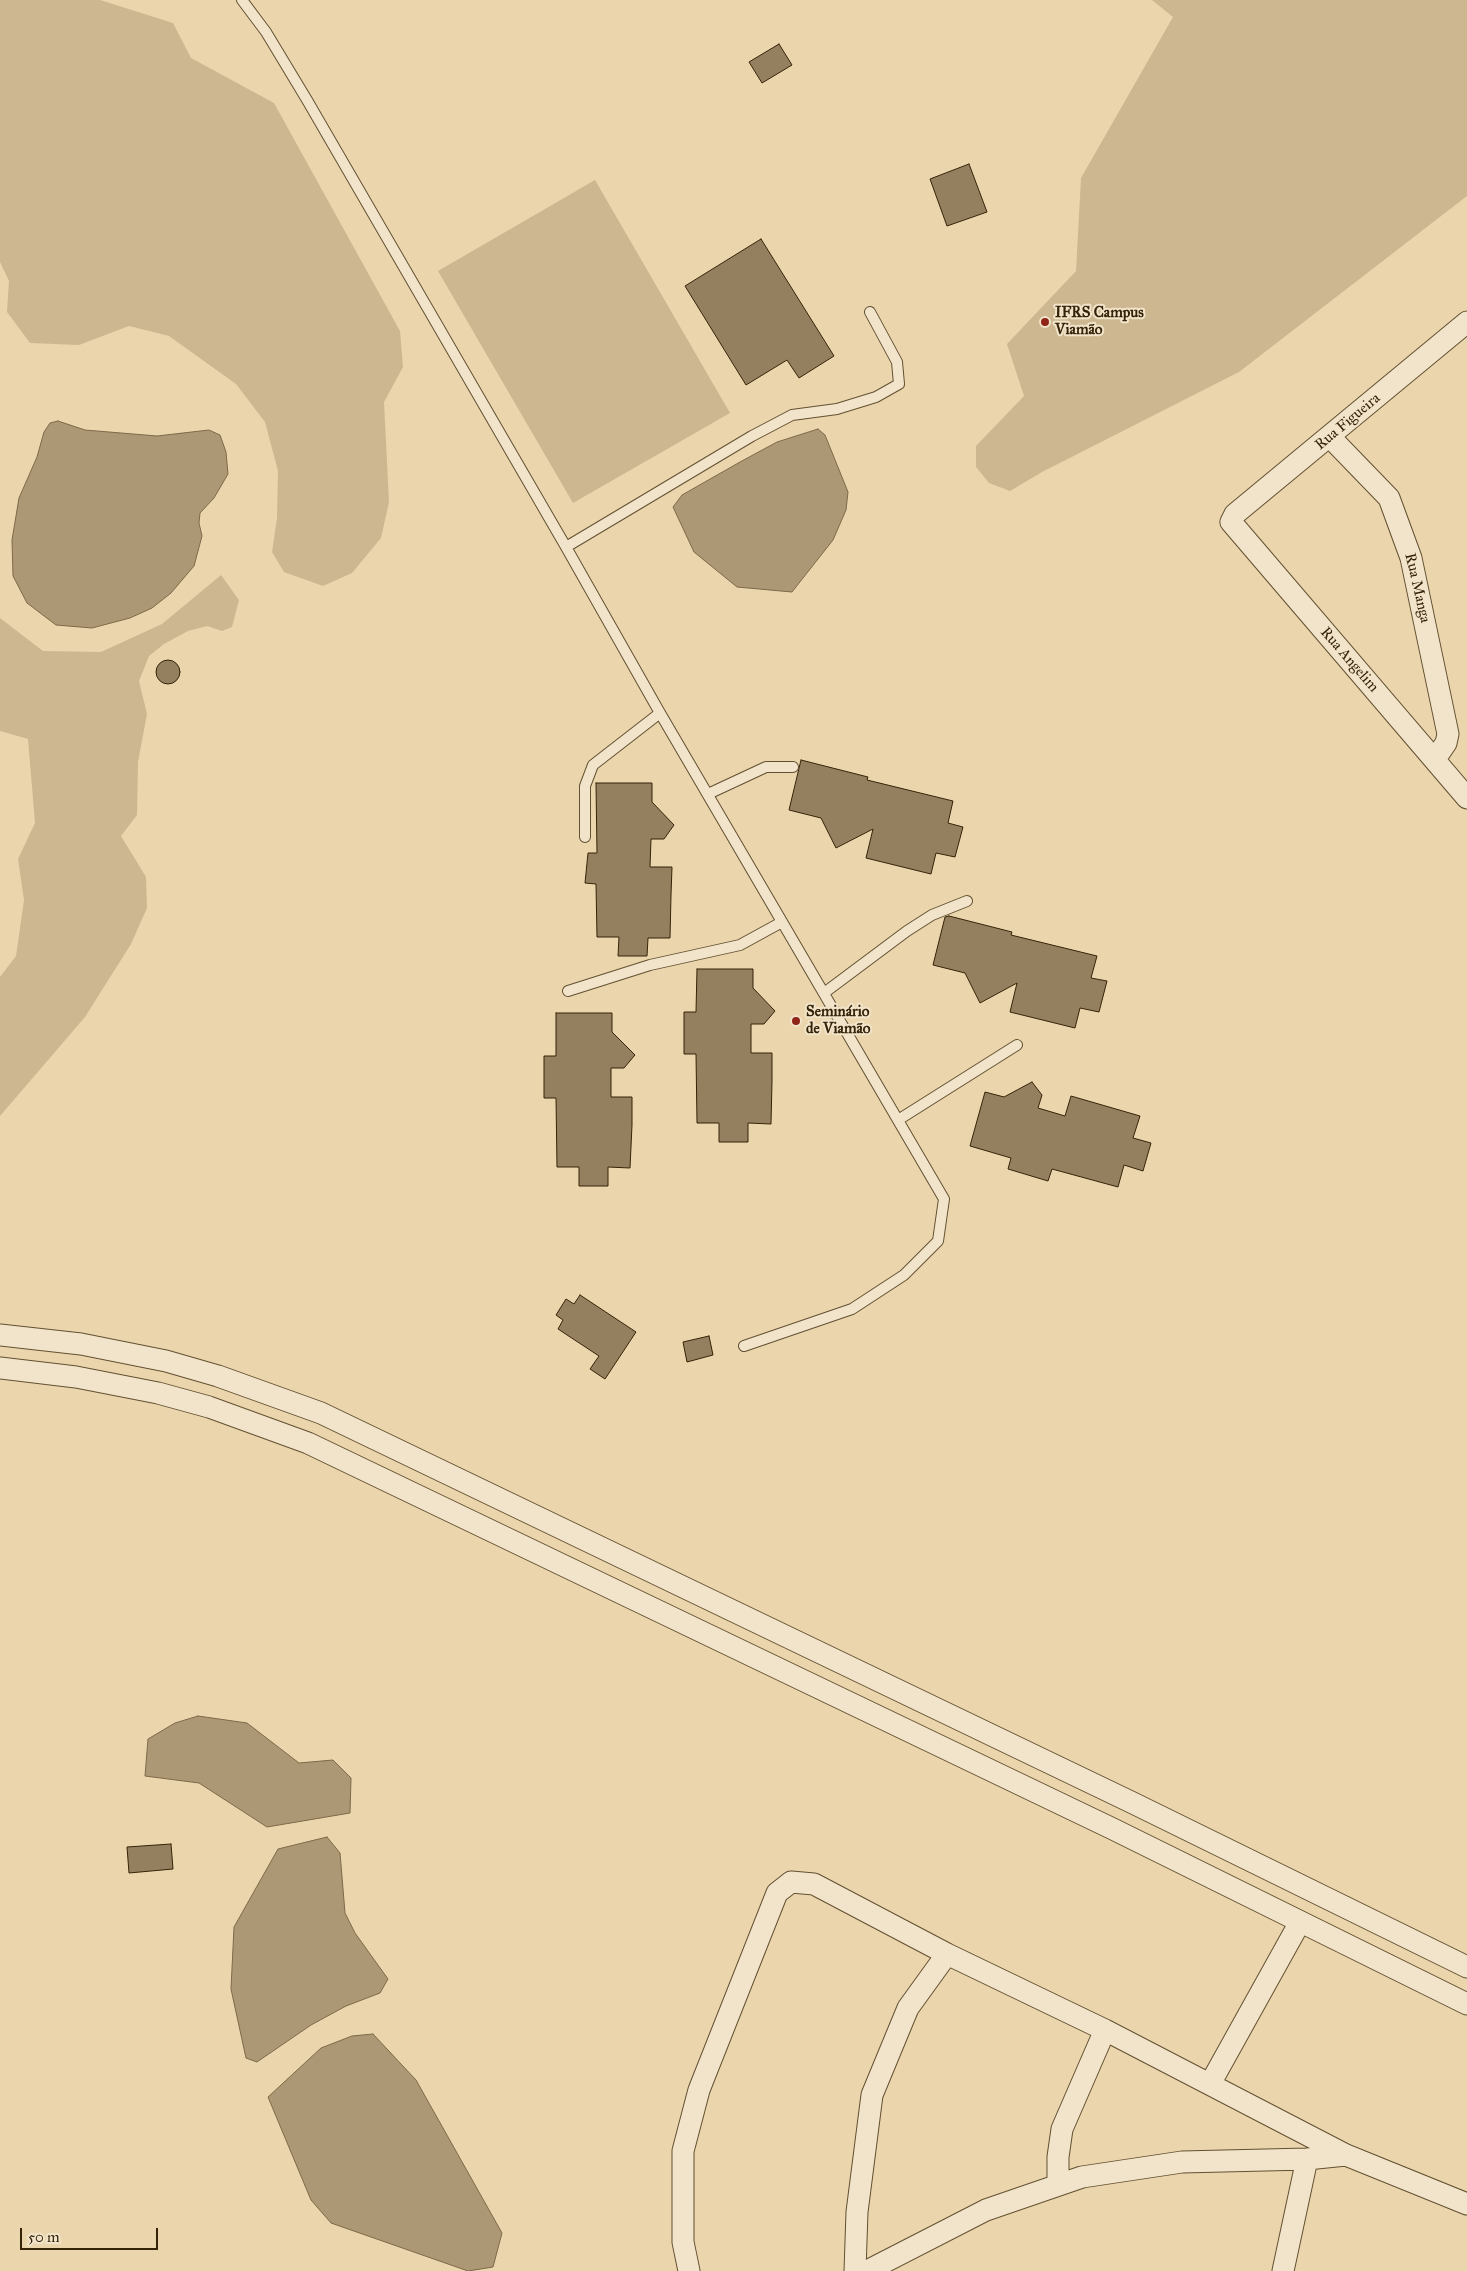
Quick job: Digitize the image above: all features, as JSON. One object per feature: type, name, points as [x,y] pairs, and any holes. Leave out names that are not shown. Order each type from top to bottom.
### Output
[{"type":"street","name":"Rua Figueira","points":[[1231,522],[1235,514],[1467,322]]},
{"type":"street","name":"Rua Manga","points":[[1330,437],[1389,498],[1411,558],[1448,734],[1446,743],[1435,759]]},
{"type":"street","name":"Rua Angelim","points":[[1231,522],[1467,798]]},
{"type":"street","points":[[0,1335],[48,1340],[124,1352],[218,1376],[321,1413],[924,1702],[1467,1967]]},
{"type":"street","points":[[0,1368],[117,1384],[209,1407],[308,1443],[911,1732],[1467,2004]]},
{"type":"street","points":[[422,1497],[436,1467]]},
{"type":"street","points":[[911,1732],[924,1702]]},
{"type":"street","points":[[689,2271],[683,2242],[683,2151],[699,2090],[777,1893],[790,1882],[814,1884],[947,1954],[1105,2030],[1346,2154],[1467,2204]]},
{"type":"street","points":[[1210,2084],[1300,1922]]},
{"type":"street","points":[[856,2271],[857,2212],[872,2095],[908,2008],[947,1954]]},
{"type":"street","points":[[1058,2185],[1062,2129],[1105,2030]]},
{"type":"street","points":[[867,2271],[986,2210],[1082,2177],[1182,2162],[1307,2159],[1346,2154]]},
{"type":"street","points":[[1283,2271],[1307,2159]]},
{"type":"lane","points":[[242,0],[266,32],[307,100],[944,1199],[938,1242],[904,1276],[852,1309],[744,1346]]},
{"type":"lane","points":[[566,547],[792,414],[837,409],[876,397],[899,384],[897,362],[870,312]]},
{"type":"lane","points":[[585,837],[585,786],[594,765],[660,712]]},
{"type":"lane","points":[[708,794],[766,767],[793,767]]},
{"type":"lane","points":[[824,993],[907,931],[932,915],[966,901]]},
{"type":"lane","points":[[568,992],[660,962],[740,946],[782,922]]},
{"type":"lane","points":[[898,1120],[1017,1045]]},
{"type":"shaded area","points":[[0,0],[100,0],[173,23],[191,58],[274,103],[400,331],[403,367],[384,402],[389,502],[381,538],[352,573],[323,586],[284,572],[272,552],[277,518],[278,471],[265,422],[236,384],[169,336],[129,326],[79,345],[30,343],[7,312],[9,281],[0,262]]},
{"type":"shaded area","points":[[1152,0],[1467,0],[1467,196],[1239,372],[1042,472],[1010,491],[989,483],[976,467],[976,446],[1024,396],[1007,344],[1076,271],[1081,178],[1173,17]]},
{"type":"shaded area","points":[[595,180],[730,413],[573,503],[438,271]]},
{"type":"shaded area","points":[[58,421],[85,430],[157,436],[209,430],[220,435],[226,452],[228,474],[214,498],[200,513],[199,523],[202,536],[194,566],[171,593],[152,608],[130,618],[92,628],[56,625],[27,603],[13,576],[12,540],[19,498],[37,457],[44,432],[50,423]]},
{"type":"shaded area","points":[[818,429],[825,435],[848,492],[846,510],[833,540],[792,592],[737,587],[694,552],[673,507],[682,495],[777,442]]},
{"type":"shaded area","points":[[221,575],[239,600],[232,627],[222,631],[207,626],[188,631],[164,644],[149,656],[139,681],[147,714],[138,762],[137,815],[121,836],[146,877],[147,908],[131,944],[85,1017],[0,1116],[0,977],[16,956],[24,900],[18,859],[35,823],[28,739],[0,731],[0,618],[43,651],[101,652],[162,624]]},
{"type":"shaded area","points":[[198,1716],[247,1723],[299,1763],[333,1760],[351,1778],[350,1813],[267,1827],[199,1783],[145,1776],[148,1739],[175,1723]]},
{"type":"shaded area","points":[[327,1837],[340,1853],[345,1913],[355,1933],[388,1979],[380,1993],[346,2006],[311,2025],[257,2062],[246,2058],[231,1989],[234,1927],[278,1849]]},
{"type":"shaded area","points":[[373,2034],[416,2080],[502,2233],[493,2267],[468,2271],[331,2223],[311,2200],[268,2097],[321,2048],[352,2036]]},
{"type":"building","points":[[779,44],[792,65],[762,83],[749,62]]},
{"type":"building","points":[[969,164],[987,212],[947,226],[930,179]]},
{"type":"building","points":[[761,239],[834,356],[799,378],[787,360],[746,385],[685,286]]},
{"type":"building","points":[[168,660],[177,663],[180,672],[177,681],[168,684],[159,681],[156,672],[159,663]]},
{"type":"building","points":[[801,760],[868,777],[867,780],[953,801],[948,823],[963,827],[955,857],[936,853],[931,874],[866,858],[873,829],[836,848],[821,818],[789,810]]},
{"type":"building","points":[[596,783],[652,783],[652,802],[674,825],[664,839],[651,839],[650,867],[672,867],[670,938],[648,938],[647,956],[618,956],[619,937],[597,937],[596,884],[585,883],[588,853],[597,853]]},
{"type":"building","points":[[949,916],[1012,932],[1011,935],[1097,956],[1091,978],[1107,981],[1099,1012],[1080,1008],[1075,1028],[1010,1012],[1017,983],[980,1003],[965,973],[933,965],[945,917]]},
{"type":"building","points":[[697,969],[753,969],[753,988],[775,1011],[764,1024],[751,1024],[751,1053],[772,1053],[771,1124],[748,1123],[748,1142],[719,1142],[719,1123],[697,1123],[696,1054],[684,1054],[684,1012],[696,1012]]},
{"type":"building","points":[[556,1013],[612,1013],[612,1032],[635,1055],[624,1068],[611,1068],[611,1097],[632,1097],[632,1125],[630,1168],[608,1167],[608,1186],[579,1186],[579,1167],[557,1167],[556,1098],[544,1098],[544,1056],[556,1056]]},
{"type":"building","points":[[1032,1082],[1042,1095],[1038,1108],[1065,1116],[1071,1096],[1140,1116],[1133,1138],[1151,1143],[1143,1171],[1124,1165],[1118,1187],[1052,1169],[1048,1181],[1008,1169],[1011,1158],[970,1146],[985,1092],[1004,1097]]},
{"type":"building","points":[[580,1295],[636,1332],[605,1379],[590,1369],[599,1356],[558,1329],[563,1320],[556,1315],[566,1299],[574,1304]]},
{"type":"building","points":[[709,1336],[713,1355],[687,1362],[683,1342]]},
{"type":"building","points":[[171,1844],[173,1869],[129,1873],[127,1847]]},
{"type":"place","name":"IFRS Campus Viamão","points":[[1045,322]]},
{"type":"place","name":"Seminário de Viamão","points":[[796,1021]]}]
